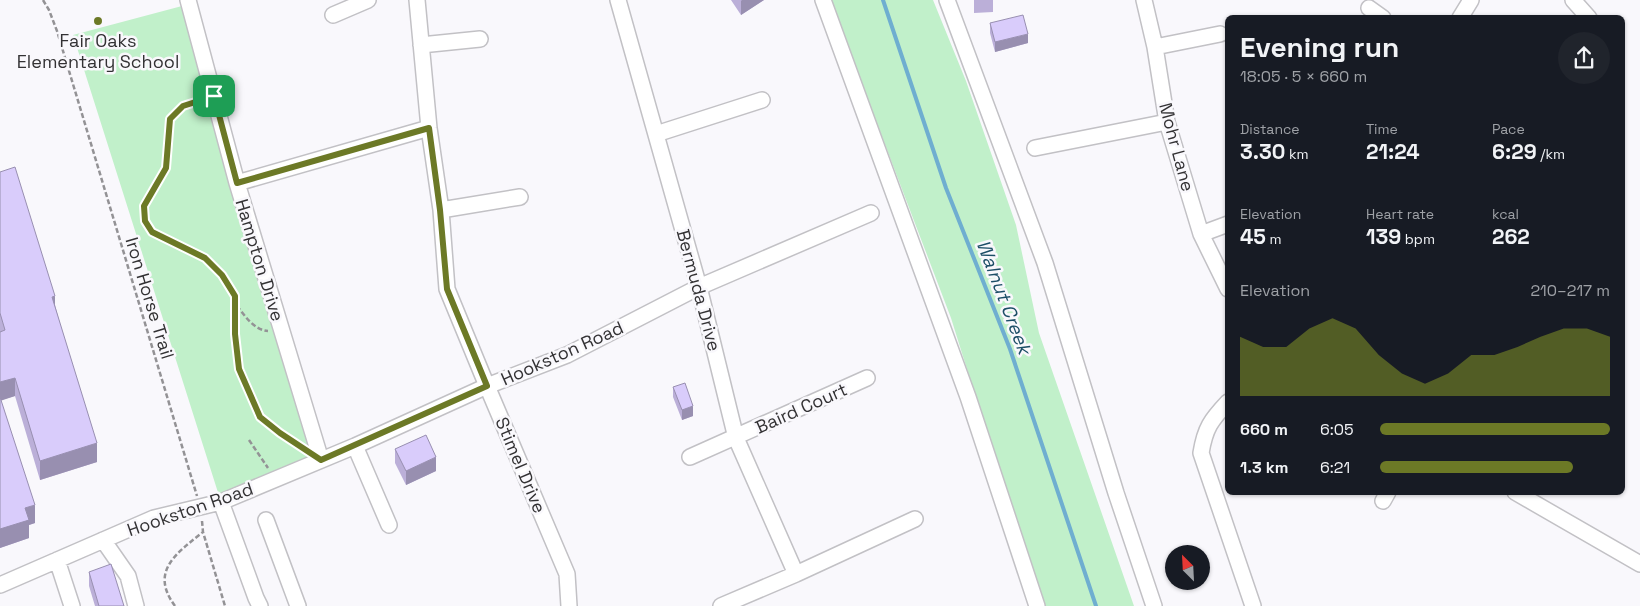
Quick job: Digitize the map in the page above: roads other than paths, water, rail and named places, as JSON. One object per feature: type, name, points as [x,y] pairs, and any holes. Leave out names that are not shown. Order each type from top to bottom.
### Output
[{"type":"street","name":"Hampton Drive","points":[[188,0],[237,183],[321,460]]},
{"type":"street","points":[[334,15],[368,0]]},
{"type":"street","name":"Stimel Drive","points":[[416,0],[447,289],[568,574],[569,606]]},
{"type":"street","name":"Bermuda Drive","points":[[618,0],[699,287],[736,438],[796,574]]},
{"type":"street","points":[[823,0],[956,364],[1037,606]]},
{"type":"street","points":[[947,0],[1045,264],[1116,493],[1154,606]]},
{"type":"street","name":"Mohr Lane","points":[[1144,0],[1155,47],[1167,122],[1201,234],[1225,283]]},
{"type":"street","points":[[1462,15],[1471,0]]},
{"type":"street","points":[[1573,0],[1586,15]]},
{"type":"street","points":[[1369,8],[1379,15]]},
{"type":"street","points":[[1155,47],[1220,34]]},
{"type":"street","points":[[421,45],[480,39]]},
{"type":"street","points":[[656,134],[762,100]]},
{"type":"street","points":[[1035,148],[1167,122]]},
{"type":"street","points":[[237,183],[429,128]]},
{"type":"street","points":[[440,210],[520,197]]},
{"type":"street","name":"Hookston Road","points":[[0,585],[154,518],[221,502],[355,446],[487,386],[567,355],[699,287],[872,213]]},
{"type":"street","points":[[1201,234],[1225,225]]},
{"type":"street","name":"Baird Court","points":[[690,457],[867,378]]},
{"type":"street","points":[[1225,405],[1212,419],[1204,436],[1201,453],[1252,606]]},
{"type":"street","points":[[355,446],[389,525]]},
{"type":"street","points":[[1520,495],[1640,563]]},
{"type":"street","points":[[221,502],[260,606]]},
{"type":"street","points":[[721,606],[915,519]]},
{"type":"street","points":[[266,520],[298,606]]},
{"type":"street","points":[[103,540],[128,576],[136,606]]},
{"type":"street","points":[[56,560],[72,606]]},
{"type":"waterway","name":"Walnut Creek","points":[[883,0],[946,188],[1010,349],[1096,606]]},
{"type":"place","name":"Fair Oaks Elementary School","points":[[98,21]]}]
